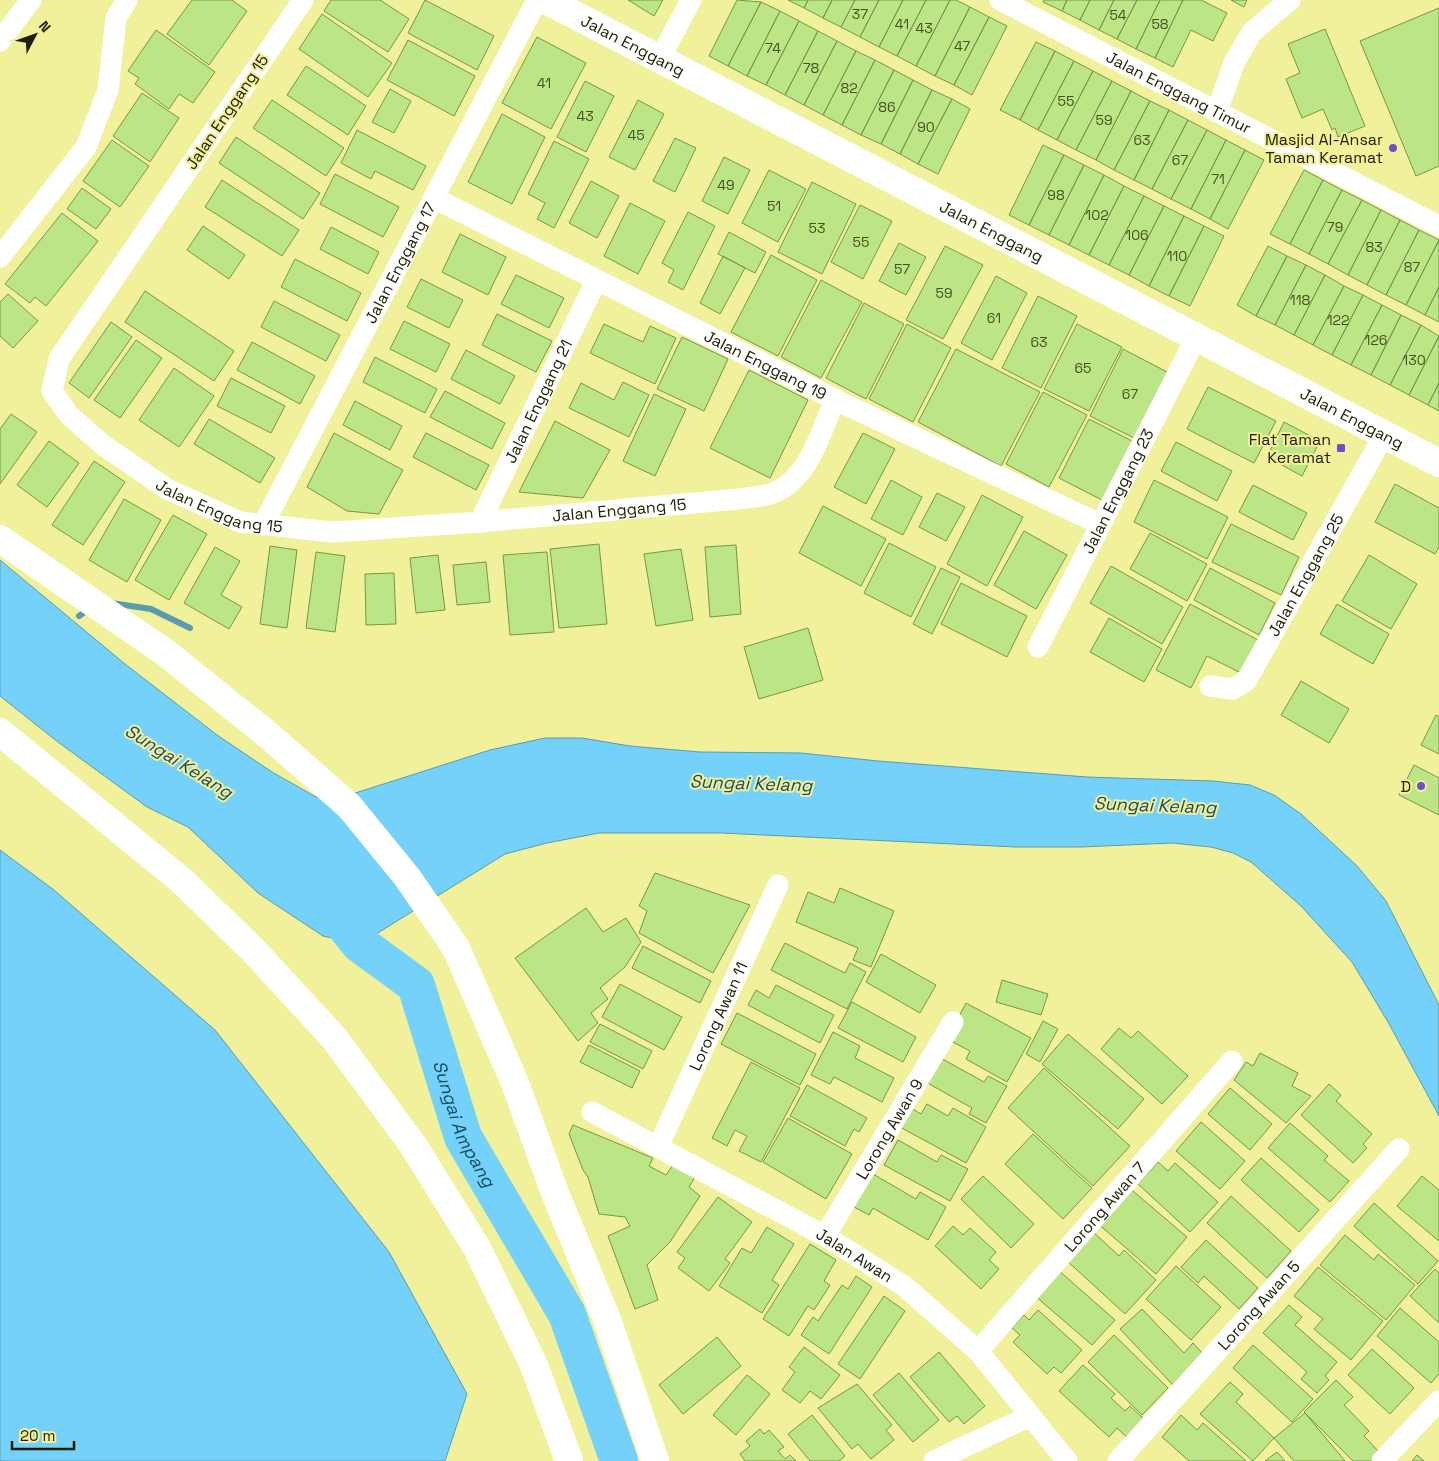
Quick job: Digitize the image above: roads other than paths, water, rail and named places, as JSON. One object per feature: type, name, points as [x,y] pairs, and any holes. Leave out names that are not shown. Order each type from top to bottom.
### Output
[{"type":"main road","name":"Jalan Enggang","points":[[546,0],[1439,463]]},
{"type":"main road","points":[[0,539],[166,653],[268,734],[349,806],[407,877],[456,948],[514,1082],[555,1193],[608,1322],[655,1461]]},
{"type":"main road","points":[[0,732],[182,881],[254,950],[334,1038],[413,1144],[477,1248],[534,1365],[570,1461]]},
{"type":"street","points":[[0,40],[32,0]]},
{"type":"street","points":[[0,257],[86,147],[108,90],[116,18],[128,0]]},
{"type":"street","name":"Jalan Enggang 15","points":[[304,0],[59,359],[52,391],[69,415],[102,445],[167,489],[240,522],[333,532],[480,522],[739,499],[773,493],[793,480],[807,463],[835,400]]},
{"type":"street","name":"Jalan Enggang 17","points":[[264,525],[537,0]]},
{"type":"street","points":[[660,60],[691,0]]},
{"type":"street","name":"Jalan Enggang Timur","points":[[1000,0],[1439,226]]},
{"type":"street","points":[[1218,112],[1234,63],[1252,32],[1290,0]]},
{"type":"street","name":"Jalan Enggang 19","points":[[434,198],[835,400],[1100,524]]},
{"type":"street","name":"Jalan Enggang 21","points":[[480,522],[596,281]]},
{"type":"street","name":"Jalan Enggang 23","points":[[1038,647],[1197,336]]},
{"type":"street","name":"Jalan Enggang 25","points":[[1210,686],[1233,688],[1246,681],[1384,435]]},
{"type":"street","name":"Lorong Awan 11","points":[[658,1147],[778,885]]},
{"type":"street","name":"Lorong Awan 9","points":[[825,1236],[953,1022]]},
{"type":"street","name":"Lorong Awan 7","points":[[978,1351],[1232,1061]]},
{"type":"street","name":"Jalan Awan","points":[[592,1112],[825,1236],[904,1286],[978,1351],[1067,1461]]},
{"type":"street","name":"Lorong Awan 5","points":[[1118,1461],[1399,1149]]},
{"type":"street","points":[[1382,1461],[1439,1401]]},
{"type":"street","points":[[934,1461],[1030,1416]]},
{"type":"water","name":"Sungai Kelang","points":[[0,560],[125,664],[217,735],[272,772],[316,797],[346,796],[490,750],[545,738],[582,738],[630,746],[700,752],[801,753],[878,761],[1087,777],[1213,781],[1250,785],[1274,795],[1301,814],[1357,866],[1386,901],[1439,1005],[1439,1116],[1388,1022],[1352,962],[1301,906],[1251,862],[1233,853],[1211,847],[1172,843],[1082,847],[1016,847],[721,833],[599,833],[547,843],[505,854],[360,944],[323,936],[258,893],[188,827],[147,807],[58,742],[0,696]]},
{"type":"water","points":[[0,850],[54,890],[215,1030],[389,1252],[467,1394],[445,1461],[0,1461]]},
{"type":"waterway","points":[[111,603],[151,609],[190,628]]},
{"type":"waterway","points":[[79,616],[89,609]]},
{"type":"waterway","name":"Sungai Ampang","points":[[327,903],[360,944],[416,985],[463,1137],[567,1314],[619,1461]]},
{"type":"place","name":"Masjid Al-Ansar Taman Keramat","points":[[1393,148]]},
{"type":"place","name":"Flat Taman Keramat","points":[[1341,448]]},
{"type":"place","name":"D","points":[[1421,786]]}]
